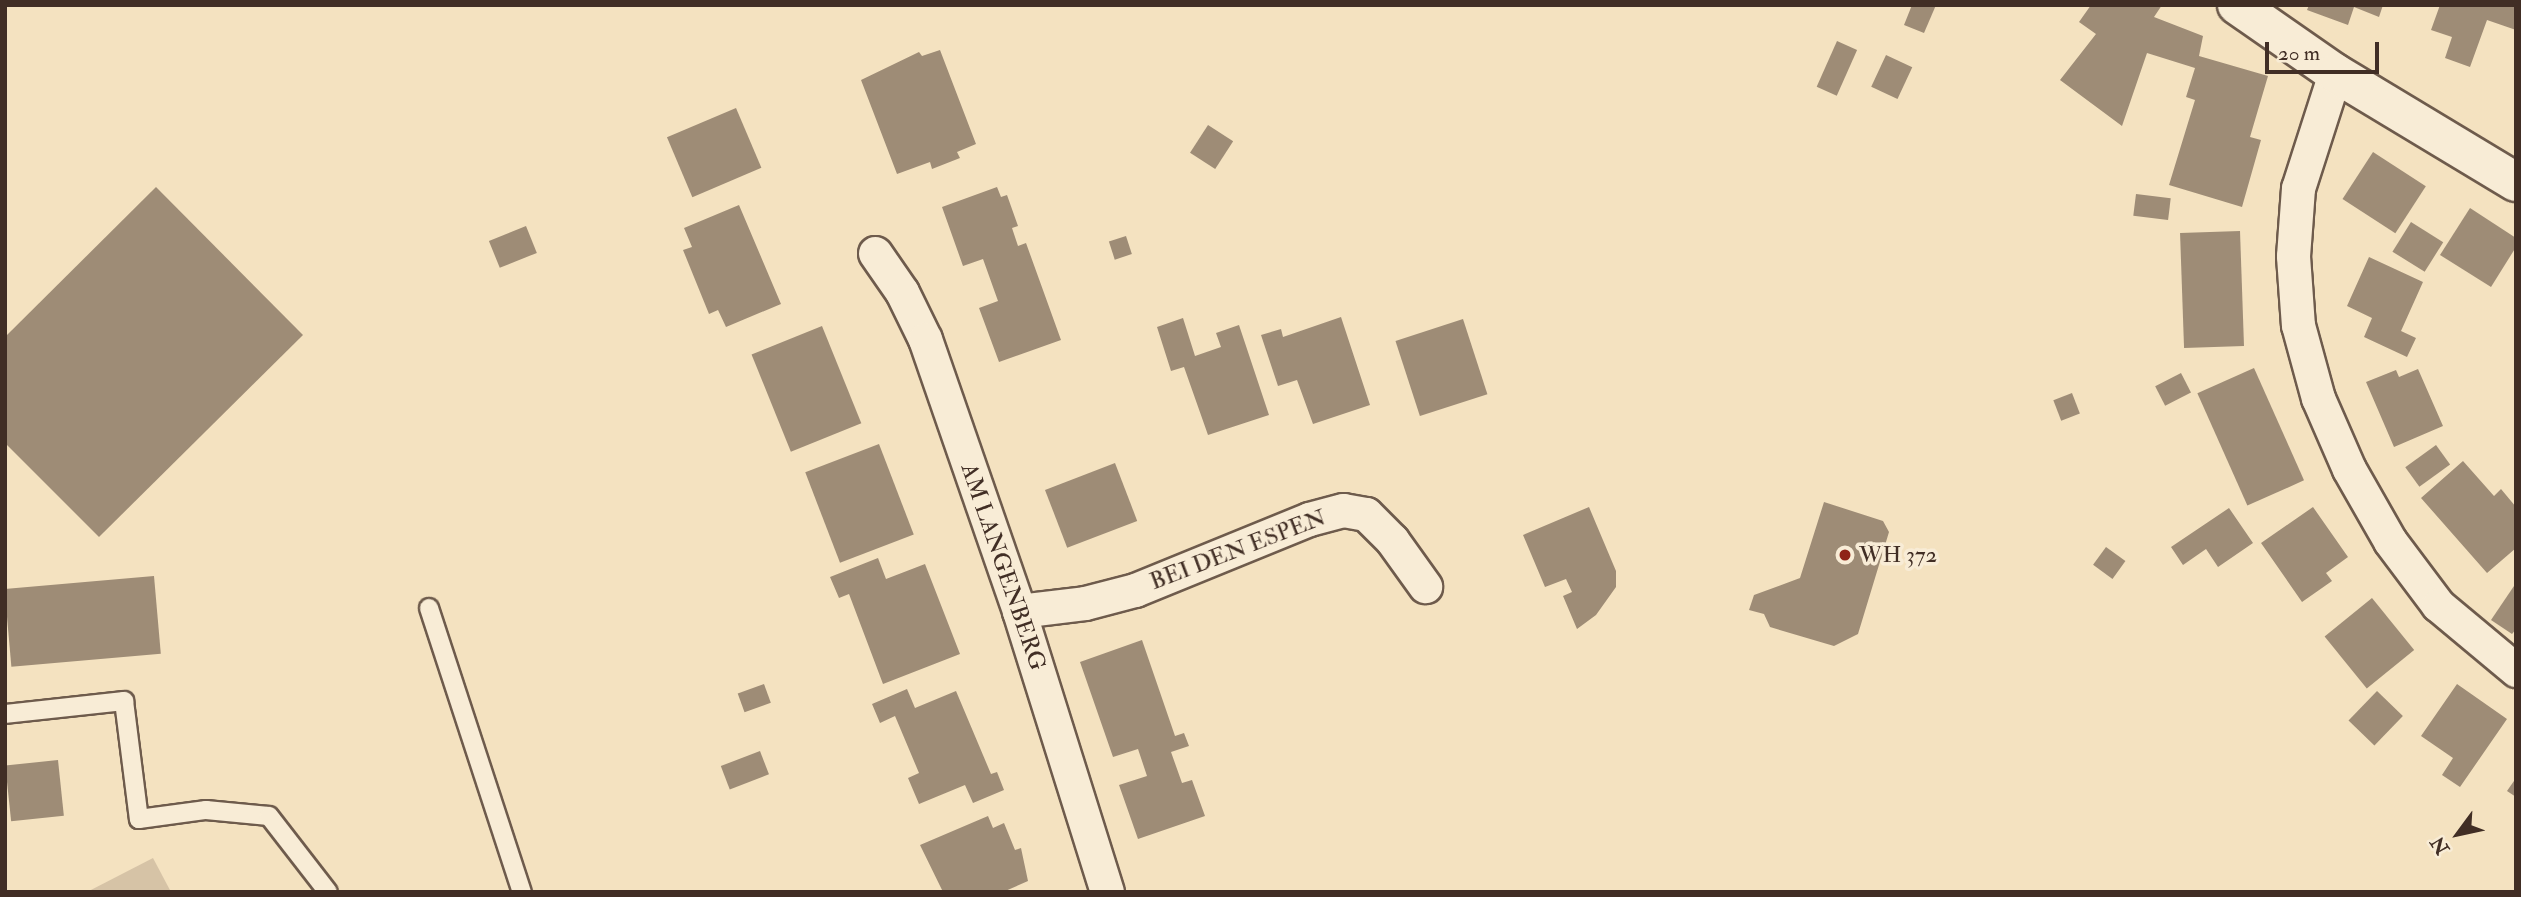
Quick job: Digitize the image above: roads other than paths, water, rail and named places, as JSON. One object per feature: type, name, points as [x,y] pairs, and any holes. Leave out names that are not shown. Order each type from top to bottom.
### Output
[{"type":"street","points":[[2237,5],[2335,73],[2516,182]]},
{"type":"street","points":[[2335,73],[2298,188],[2293,256],[2298,325],[2318,398],[2349,469],[2390,541],[2438,605],[2516,670]]},
{"type":"street","name":"AM LANGENBERG","points":[[875,253],[902,292],[925,339],[1019,611],[1107,892]]},
{"type":"street","name":"BEI DEN ESPEN","points":[[1019,611],[1085,603],[1135,590],[1309,519],[1343,510],[1366,514],[1392,540],[1425,586]]},
{"type":"lane","points":[[429,608],[522,892]]},
{"type":"lane","points":[[5,714],[124,701],[139,818],[206,810],[269,816],[328,892]]},
{"type":"place","name":"WH 372","points":[[1845,555]]}]
